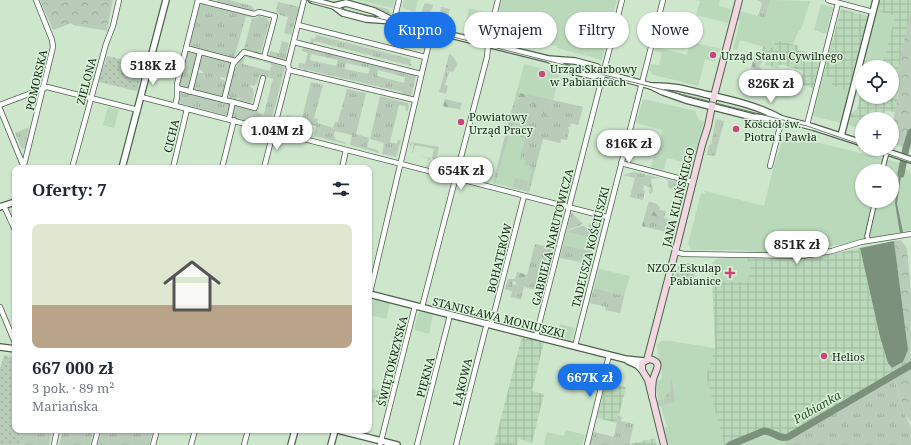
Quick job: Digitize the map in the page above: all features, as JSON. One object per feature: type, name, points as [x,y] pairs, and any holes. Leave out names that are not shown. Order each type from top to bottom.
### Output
[{"type":"main road","name":"JANA KILIŃSKIEGO","points":[[648,360],[739,0]]},
{"type":"main road","points":[[652,397],[654,374],[658,368],[657,363],[648,360],[642,365],[648,380],[652,397],[664,445]]},
{"type":"main road","points":[[644,372],[650,376],[654,374]]},
{"type":"street","name":"POMORSKA","points":[[24,165],[53,44],[36,0]]},
{"type":"street","name":"ZIELONA","points":[[73,165],[119,0]]},
{"type":"street","points":[[123,165],[166,0]]},
{"type":"street","points":[[175,106],[177,97],[176,84],[198,0],[216,2],[254,14],[259,12],[275,16],[264,57]]},
{"type":"street","points":[[265,165],[289,70],[288,64],[304,0]]},
{"type":"street","points":[[312,0],[346,3],[374,11],[384,16]]},
{"type":"street","points":[[396,12],[399,0]]},
{"type":"street","points":[[495,12],[498,0]]},
{"type":"street","name":"GABRIELA NARUTOWICZA","points":[[536,336],[622,0]]},
{"type":"street","name":"TADEUSZA KOŚCIUSZKI","points":[[574,346],[663,0]]},
{"type":"street","points":[[828,0],[873,12]]},
{"type":"street","points":[[841,136],[876,0]]},
{"type":"street","points":[[335,3],[340,12],[372,20],[384,21]]},
{"type":"street","points":[[807,125],[838,3]]},
{"type":"street","points":[[298,25],[425,57]]},
{"type":"street","points":[[294,42],[421,74]]},
{"type":"street","points":[[186,48],[235,61]]},
{"type":"street","points":[[372,282],[427,48]]},
{"type":"street","points":[[422,307],[488,48]]},
{"type":"street","points":[[502,48],[548,59],[575,61],[597,67],[603,74]]},
{"type":"street","points":[[190,92],[200,52]]},
{"type":"street","points":[[224,100],[235,61],[244,52],[288,64]]},
{"type":"street","points":[[548,59],[567,69],[580,73],[594,76],[603,74],[642,83],[682,99],[759,118],[782,119],[807,125],[855,141]]},
{"type":"street","points":[[289,70],[415,100]]},
{"type":"street","points":[[177,88],[255,108],[263,78]]},
{"type":"street","points":[[651,86],[672,86],[742,103],[773,114],[782,119]]},
{"type":"street","points":[[0,105],[44,87],[50,87],[138,110]]},
{"type":"street","points":[[141,97],[607,217]]},
{"type":"street","points":[[223,165],[232,120],[233,102]]},
{"type":"street","points":[[0,109],[24,165]]},
{"type":"street","name":"CICHA","points":[[174,165],[187,109]]},
{"type":"street","points":[[770,166],[782,119]]},
{"type":"street","points":[[343,165],[346,150]]},
{"type":"street","points":[[19,153],[27,153]]},
{"type":"street","points":[[899,156],[909,160]]},
{"type":"street","points":[[621,163],[693,182]]},
{"type":"street","name":"BOHATERÓW","points":[[489,324],[524,196]]},
{"type":"street","points":[[12,203],[2,206],[12,224]]},
{"type":"street","points":[[868,240],[867,236],[873,208]]},
{"type":"street","points":[[675,252],[686,254],[803,256],[832,251],[868,240],[910,234]]},
{"type":"street","name":"STANISŁAWA MONIUSZKI","points":[[372,296],[625,359],[648,360]]},
{"type":"street","name":"ŚWIĘTOKRZYSKA","points":[[380,443],[415,306]]},
{"type":"street","points":[[0,307],[12,336]]},
{"type":"street","name":"PIĘKNA","points":[[417,445],[450,314]]},
{"type":"street","name":"ŁĄKOWA","points":[[456,445],[489,324]]},
{"type":"street","points":[[0,347],[12,349]]},
{"type":"street","points":[[586,445],[609,355]]},
{"type":"street","name":"STANISŁAWA MONIUSZKI","points":[[625,359],[639,367],[644,372]]},
{"type":"street","points":[[54,445],[57,433]]},
{"type":"street","points":[[94,445],[97,433]]},
{"type":"street","points":[[153,445],[155,433]]},
{"type":"street","points":[[191,445],[194,433]]},
{"type":"street","points":[[244,445],[247,433]]},
{"type":"street","points":[[291,445],[294,433]]},
{"type":"street","points":[[331,445],[336,433]]},
{"type":"street","points":[[347,433],[380,443],[397,445]]},
{"type":"shaded area","points":[[358,0],[395,0],[392,8]]},
{"type":"shaded area","points":[[404,0],[418,0],[415,12],[402,8]]},
{"type":"shaded area","points":[[502,0],[617,0],[614,12],[565,12],[565,48],[605,48],[602,60],[557,48],[557,12],[498,12]]},
{"type":"shaded area","points":[[696,0],[720,0],[719,6],[731,9],[728,23],[703,17],[703,12],[697,12],[700,1]]},
{"type":"shaded area","points":[[770,0],[810,1],[802,27],[793,44],[773,40],[776,50],[740,40],[737,50],[733,49],[740,21],[738,20],[740,11],[765,18]]},
{"type":"shaded area","points":[[880,0],[911,0],[911,12],[899,69],[899,60],[884,60],[895,16],[877,11]]},
{"type":"shaded area","points":[[821,4],[833,8],[826,34],[814,30]]},
{"type":"shaded area","points":[[469,8],[486,12],[468,12]]},
{"type":"shaded area","points":[[841,9],[868,16],[857,60],[855,60],[855,67],[849,91],[831,86],[833,78],[823,76]]},
{"type":"shaded area","points":[[877,11],[895,15],[884,60],[865,60]]},
{"type":"shaded area","points":[[773,39],[799,46],[798,50],[821,56],[813,88],[799,84],[803,71],[783,65],[779,65],[778,68],[765,65],[766,61],[760,59],[763,46],[776,49]]},
{"type":"shaded area","points":[[703,45],[721,49],[720,52],[718,51],[715,62],[705,59],[698,86],[651,74],[652,72],[649,71],[651,64],[659,65],[662,53],[655,51],[656,48],[687,55],[689,48],[703,48]]},
{"type":"shaded area","points":[[524,64],[560,73],[529,192],[493,183]]},
{"type":"shaded area","points":[[823,76],[833,78],[831,86],[849,91],[841,123],[813,116]]},
{"type":"shaded area","points":[[899,78],[901,79],[899,90]]},
{"type":"shaded area","points":[[643,99],[696,111],[699,120],[704,122],[692,164],[667,158],[664,170],[651,167],[657,145],[660,146],[662,130],[636,123]]},
{"type":"shaded area","points":[[858,104],[896,104],[895,112],[855,112],[855,119],[850,117],[851,114],[857,109]]},
{"type":"shaded area","points":[[108,107],[119,110],[114,128],[103,125]]},
{"type":"shaded area","points":[[850,117],[855,119],[855,127],[848,125]]},
{"type":"shaded area","points":[[784,134],[855,152],[855,156],[872,156],[900,163],[904,169],[911,172],[911,230],[871,238],[862,238],[844,246],[837,245],[809,250],[799,255],[739,250],[692,250],[688,244],[701,193],[705,194],[705,191],[764,206]]},
{"type":"shaded area","points":[[901,166],[903,166],[899,188]]},
{"type":"shaded area","points":[[896,208],[898,208],[903,232],[900,233]]},
{"type":"shaded area","points":[[566,232],[597,239],[594,252],[563,245]]},
{"type":"shaded area","points":[[894,241],[908,350],[903,362],[892,368],[888,363],[880,337],[860,248]]},
{"type":"shaded area","points":[[860,248],[880,337],[888,363],[892,368],[894,376],[788,437],[780,438],[769,431],[764,431],[730,445],[724,445],[706,376],[715,348],[712,281],[748,282],[750,265],[747,258],[810,259]]},
{"type":"shaded area","name":"NZOZ Eskulap Pabianice","points":[[747,258],[750,265],[748,282],[712,281],[712,263],[716,259]]},
{"type":"shaded area","points":[[599,269],[630,276],[624,296],[594,288]]},
{"type":"shaded area","points":[[376,299],[390,303],[386,319],[372,316],[372,302]]},
{"type":"shaded area","points":[[421,312],[433,314],[429,334],[414,330],[418,314]]},
{"type":"shaded area","points":[[560,324],[575,328],[571,341],[556,336]]},
{"type":"shaded area","points":[[522,336],[544,342],[532,391],[544,394],[532,443],[519,439],[517,445],[494,445]]},
{"type":"shaded area","points":[[661,341],[715,348],[706,376],[724,445],[669,445],[664,428],[667,427],[661,406],[659,407],[657,392],[657,382],[662,378],[661,359],[659,360],[657,345]]},
{"type":"shaded area","points":[[606,382],[626,387],[617,423],[597,418]]},
{"type":"shaded area","points":[[372,389],[389,393],[386,405],[372,402]]},
{"type":"shaded area","points":[[566,430],[585,435],[582,445],[544,445],[547,432],[564,436]]},
{"type":"shaded area","points":[[764,431],[769,431],[780,438],[788,437],[786,445],[730,445]]},
{"type":"shaded area","points":[[655,438],[657,445],[629,445],[630,444]]},
{"type":"green space","points":[[40,0],[113,0],[107,29],[108,31],[73,25],[72,23],[53,30]]},
{"type":"green space","points":[[217,0],[229,0],[252,6],[254,10],[252,12],[218,3]]},
{"type":"green space","points":[[351,0],[388,9],[390,12],[384,12],[348,2]]},
{"type":"green space","points":[[757,0],[770,0],[765,18],[758,16],[762,4]]},
{"type":"green space","points":[[278,2],[300,7],[291,35],[284,33],[288,17],[280,15],[276,11]]},
{"type":"green space","points":[[425,3],[433,5],[431,12],[421,12]]},
{"type":"green space","points":[[201,4],[251,15],[252,18],[246,16],[234,59],[191,47],[190,43]]},
{"type":"green space","points":[[441,7],[450,9],[449,12],[440,12]]},
{"type":"green space","points":[[911,12],[911,149],[899,146],[899,112],[895,112],[896,104],[899,104],[901,80],[899,79],[899,67]]},
{"type":"green space","points":[[259,16],[267,18],[269,22],[261,52],[258,53],[244,49],[252,18],[254,19]]},
{"type":"green space","points":[[316,35],[411,59],[410,63],[412,66],[314,41],[313,44],[310,43],[312,38],[315,39]]},
{"type":"green space","points":[[282,41],[289,43],[286,54],[288,56],[286,59],[281,60],[269,57],[270,51],[279,53]]},
{"type":"green space","points":[[303,47],[416,75],[411,97],[402,95],[402,92],[308,70],[307,73],[303,72],[304,69],[298,68],[299,63],[305,64],[308,53],[302,51]],"holes":[[[311,54],[338,60],[336,66],[310,60]],[[346,63],[370,68],[368,74],[345,69]],[[378,70],[405,77],[404,83],[377,76]]]},
{"type":"green space","points":[[188,51],[197,56],[188,89],[179,87],[179,84]]},
{"type":"green space","points":[[246,54],[276,62],[276,64],[285,67],[271,122],[264,120],[263,123],[260,124],[235,118],[233,115],[235,105],[257,110],[257,112],[264,114],[273,79],[259,75],[257,83],[254,86],[251,85],[250,87],[253,88],[253,99],[249,104],[239,101],[239,98],[236,101],[229,99],[228,94],[232,75]],"holes":[[[245,57],[270,63],[272,65],[270,71],[243,64]]]},
{"type":"green space","points":[[449,54],[454,58],[457,65],[453,72],[445,71]]},
{"type":"green space","points":[[202,55],[230,61],[231,64],[228,76],[225,78],[221,77],[220,79],[224,80],[226,83],[223,96],[221,97],[192,89],[196,75],[199,73],[204,73],[198,68]]},
{"type":"green space","points":[[107,56],[144,65],[137,91],[99,82]]},
{"type":"green space","points":[[748,56],[766,61],[762,62],[759,66],[761,71],[756,71],[751,68],[753,61],[750,60],[748,63],[746,58]]},
{"type":"green space","points":[[445,71],[449,72],[445,85],[448,86],[446,94],[439,92]]},
{"type":"green space","points":[[311,82],[323,85],[314,118],[318,119],[317,123],[333,128],[335,122],[338,122],[347,89],[366,93],[356,134],[369,138],[367,147],[378,150],[379,153],[350,145],[352,135],[335,131],[334,136],[336,140],[345,142],[346,144],[314,136],[316,126],[299,121],[296,131],[283,128],[287,115],[299,119],[302,118]]},
{"type":"green space","points":[[180,91],[229,103],[231,104],[228,114],[226,115],[179,103]]},
{"type":"green space","points":[[517,92],[530,96],[532,104],[523,104],[517,110],[512,109],[514,102],[519,98],[516,95]]},
{"type":"green space","points":[[528,94],[534,98],[533,112],[537,114],[547,109],[547,115],[549,116],[553,100],[583,107],[578,125],[571,123],[570,127],[568,127],[569,131],[567,140],[561,139],[560,143],[543,139],[529,192],[512,188],[527,191],[528,188],[532,170],[530,169],[531,166],[525,165],[525,160],[520,159],[528,126],[526,126],[525,133],[520,132],[524,134],[523,140],[517,134],[509,135],[495,184],[493,183],[512,109],[517,110],[523,104],[532,101]]},
{"type":"green space","points":[[380,96],[408,103],[409,106],[408,111],[405,110],[406,106],[399,105],[390,142],[397,144],[398,140],[401,140],[396,157],[382,154],[384,143],[370,139]]},
{"type":"green space","points":[[533,96],[553,100],[549,116],[547,115],[547,109],[544,110],[544,114],[533,112]]},
{"type":"green space","points":[[445,99],[462,103],[460,110],[443,106]]},
{"type":"green space","points":[[716,119],[724,121],[715,156],[707,155],[709,145],[711,145]]},
{"type":"green space","points":[[29,127],[25,148],[22,149],[15,133]]},
{"type":"green space","points":[[411,142],[439,147],[435,163],[433,162],[434,159],[430,158],[429,161],[428,158],[420,156],[432,158],[434,149],[415,145],[412,153],[414,143],[412,143],[411,146]]},
{"type":"green space","points":[[441,162],[454,166],[452,173],[439,170]]},
{"type":"green space","points":[[634,172],[660,178],[651,179],[653,191],[650,194],[650,188],[644,185],[643,190],[645,191],[643,200],[630,197],[635,178],[623,175]]},
{"type":"green space","points":[[517,178],[529,181],[527,190],[513,186],[515,179]]},
{"type":"green space","points":[[665,179],[685,184],[685,191],[669,188],[668,181]]},
{"type":"green space","points":[[649,202],[657,204],[656,209],[666,211],[664,218],[677,222],[674,234],[642,226]]},
{"type":"green space","points":[[649,202],[657,204],[660,208],[659,210],[664,212],[664,218],[650,215],[645,227],[642,226]]},
{"type":"green space","points":[[571,212],[582,223],[581,225],[567,230]]},
{"type":"green space","points":[[602,220],[598,237],[588,227],[589,224]]},
{"type":"green space","points":[[582,226],[586,227],[597,239],[566,232]]},
{"type":"green space","points":[[901,240],[907,248],[911,292],[911,422],[905,414],[892,368],[903,362],[908,350],[894,241]]},
{"type":"green space","points":[[535,244],[554,248],[543,292],[524,287]]},
{"type":"green space","points":[[563,245],[594,252],[591,264],[560,258]]},
{"type":"green space","points":[[695,263],[694,280],[674,279],[679,264]]},
{"type":"green space","points":[[517,272],[527,275],[524,287],[516,285],[516,282],[513,281],[512,284],[507,283],[508,279],[515,279]]},
{"type":"green space","points":[[507,283],[524,287],[522,300],[511,297],[512,291],[505,289]]},
{"type":"green space","points":[[594,288],[624,296],[620,313],[605,310],[606,307],[590,303]]},
{"type":"green space","points":[[4,355],[12,357],[12,433],[23,433],[21,445],[0,445],[0,369]]},
{"type":"green space","points":[[894,376],[905,414],[911,428],[911,445],[785,445],[787,437]]},
{"type":"green space","points":[[670,380],[672,380],[675,402],[658,406],[658,402],[663,400],[670,391]]},
{"type":"green space","points":[[618,416],[622,417],[621,421],[634,424],[629,445],[590,444],[594,432],[614,437]]},
{"type":"green space","points":[[23,433],[51,433],[49,445],[21,445]]},
{"type":"green space","points":[[62,433],[92,433],[90,445],[59,445]]},
{"type":"green space","points":[[101,433],[152,433],[149,445],[98,445]]},
{"type":"waterway","points":[[901,174],[911,132]]},
{"type":"waterway","name":"Pabianka","points":[[730,445],[764,431],[785,438],[788,437],[911,365]]},
{"type":"tram line","points":[[306,0],[807,126],[855,143]]},
{"type":"tram line","points":[[894,156],[911,162]]},
{"type":"place","name":"Urząd Stanu Cywilnego","points":[[713,55]]},
{"type":"place","name":"Urząd Skarbowy w Pabianicach","points":[[542,74]]},
{"type":"place","name":"Powiatowy Urząd Pracy","points":[[461,122]]},
{"type":"place","name":"Kościół św. Piotra i Pawła","points":[[736,129]]},
{"type":"place","name":"NZOZ Eskulap Pabianice","points":[[730,273]]},
{"type":"place","name":"Helios","points":[[824,356]]}]
